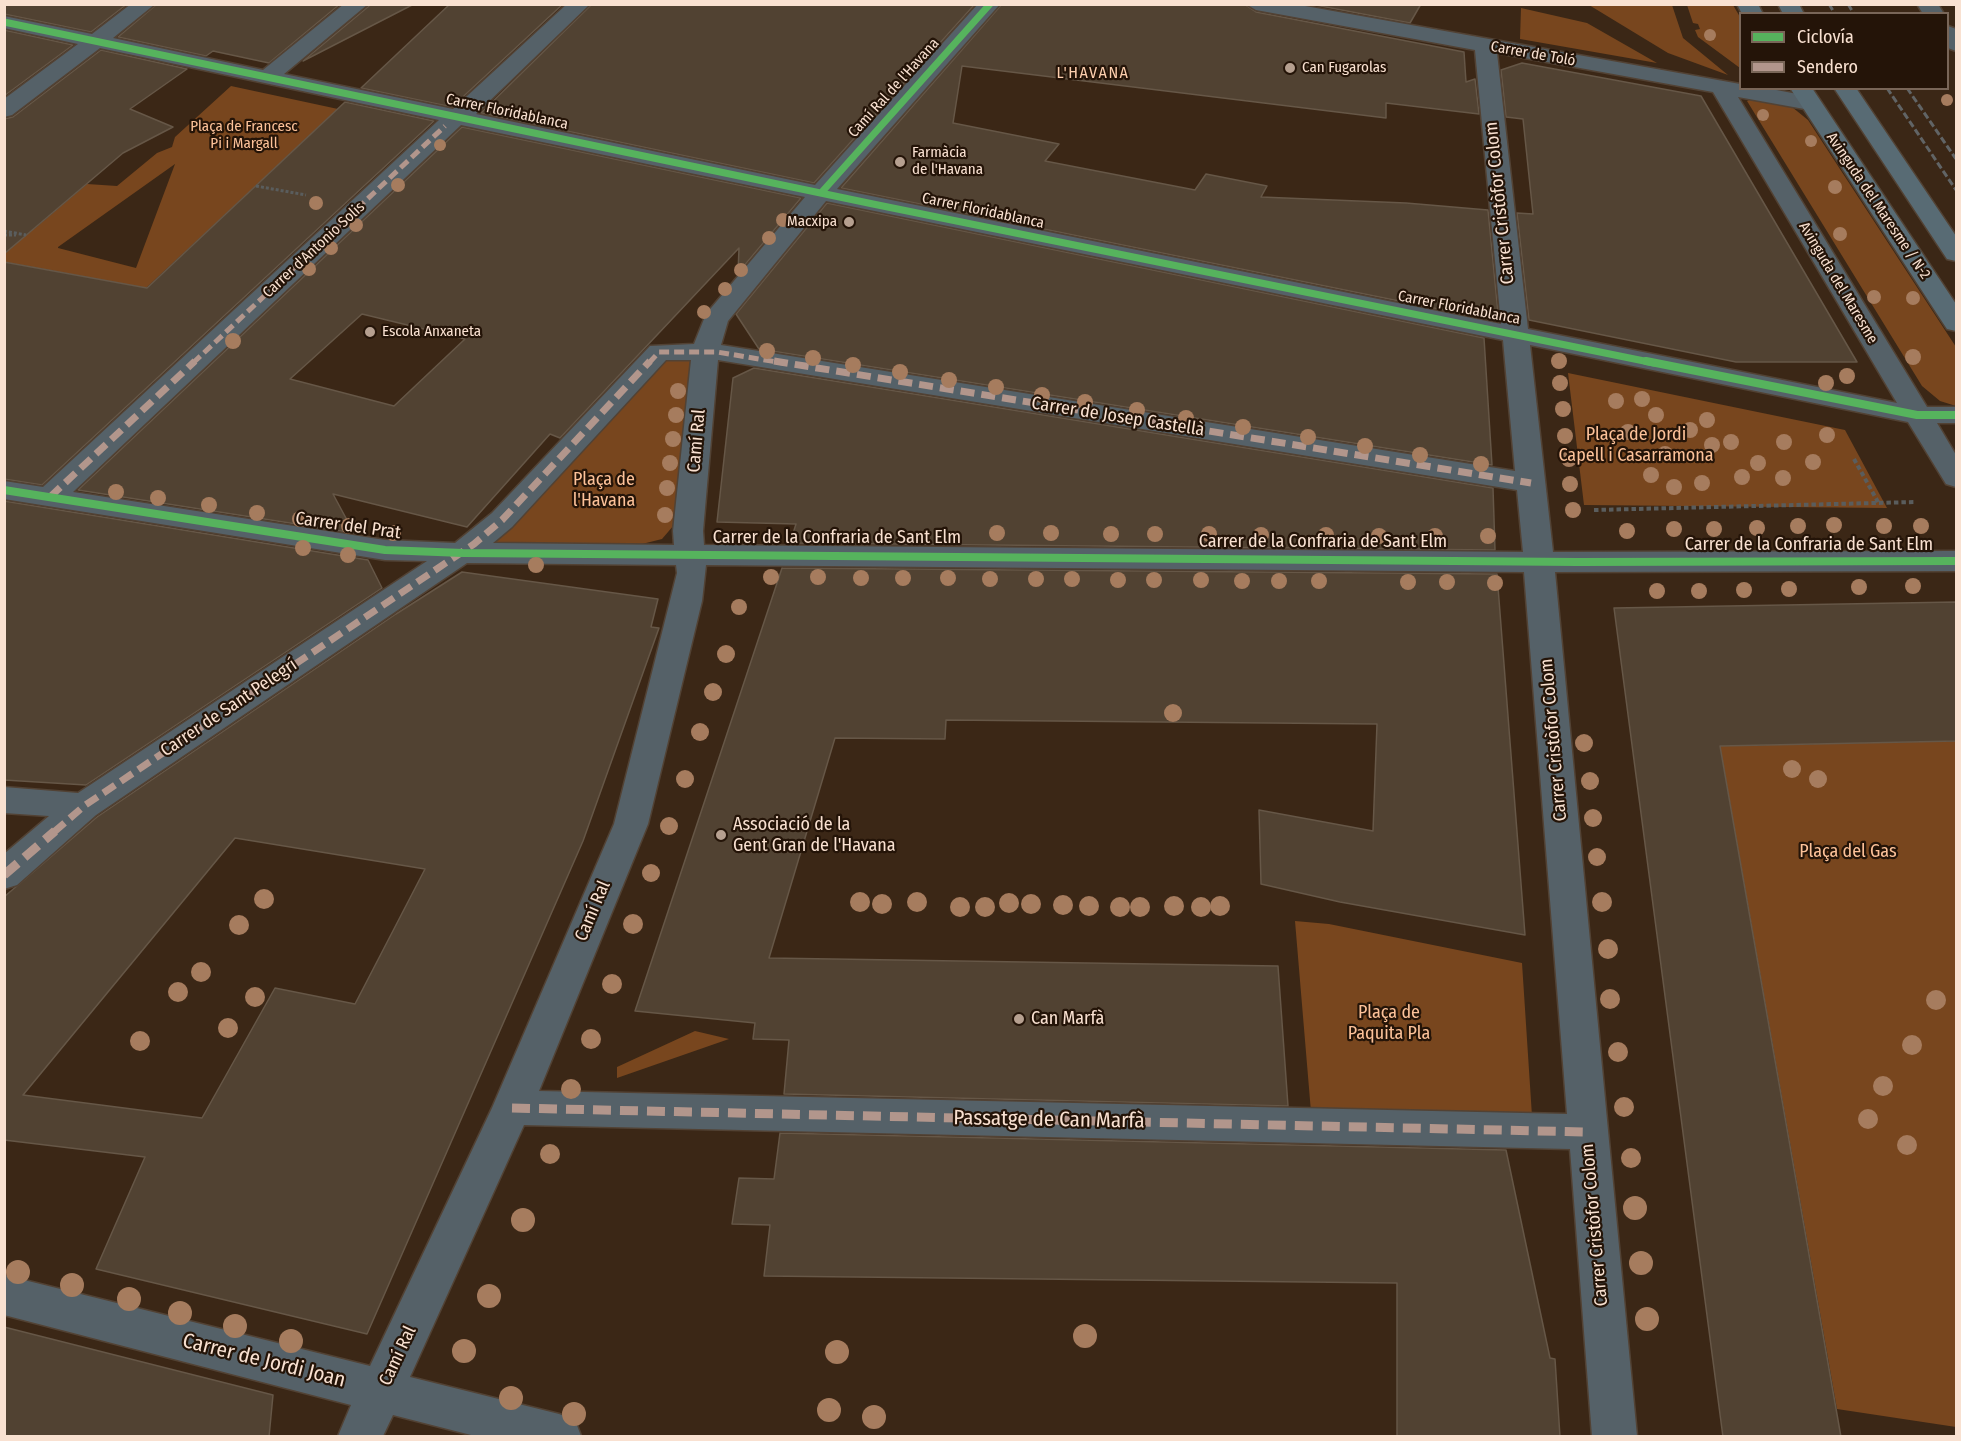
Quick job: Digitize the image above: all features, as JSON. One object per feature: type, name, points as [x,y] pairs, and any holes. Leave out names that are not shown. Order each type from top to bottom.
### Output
[{"type":"main road","points":[[1846,90],[1956,254]]},
{"type":"main road","name":"Avinguda del Maresme / N-2","points":[[1805,96],[1956,323]]},
{"type":"street","points":[[4,110],[145,4]]},
{"type":"street","points":[[267,77],[358,4]]},
{"type":"street","name":"Carrer d'Antonio Solis","points":[[50,497],[580,4]]},
{"type":"street","name":"Camí Ral de l'Havana","points":[[705,352],[715,320],[821,193],[990,4]]},
{"type":"street","name":"Carrer de Toló","points":[[1256,4],[1739,89]]},
{"type":"street","name":"Carrer Floridablanca","points":[[4,22],[821,193],[1917,416],[1956,415]]},
{"type":"street","name":"Carrer Cristòfor Colom","points":[[1485,45],[1513,334],[1531,483],[1615,1437]]},
{"type":"street","name":"Avinguda del Maresme","points":[[1721,87],[1956,478]]},
{"type":"street","name":"Carrer de Toló","points":[[1749,90],[1805,96]]},
{"type":"street","points":[[463,553],[502,520],[659,352],[705,352]]},
{"type":"street","name":"Carrer de Josep Castellà","points":[[705,352],[1531,483]]},
{"type":"street","name":"Camí Ral","points":[[360,1437],[512,1108],[631,824],[692,573],[688,531],[705,352]]},
{"type":"street","name":"Carrer del Prat","points":[[4,490],[386,550],[463,553],[689,554]]},
{"type":"street","name":"Carrer de Sant Pelegrí","points":[[4,875],[84,806],[463,553]]},
{"type":"street","name":"Carrer de la Confraria de Sant Elm","points":[[689,554],[1538,561],[1956,561]]},
{"type":"street","points":[[4,800],[84,806]]},
{"type":"street","name":"Passatge de Can Marfà","points":[[512,1108],[1587,1132]]},
{"type":"street","name":"Carrer de Jordi Joan","points":[[4,1295],[559,1437]]},
{"type":"path","points":[[256,186],[306,195]]},
{"type":"path","points":[[4,233],[26,235],[4,233]]},
{"type":"path","points":[[1854,459],[1878,502]]},
{"type":"path","points":[[1594,510],[1916,502]]},
{"type":"green space","points":[[1589,5],[1672,5],[1683,38],[1728,75],[1668,53]]},
{"type":"green space","points":[[1687,5],[1733,5],[1739,15],[1739,67],[1698,37],[1695,30],[1700,29],[1698,24],[1693,23]]},
{"type":"green space","points":[[1521,8],[1587,23],[1657,63],[1520,39]]},
{"type":"green space","name":"Plaça de Francesc Pi i Margall","points":[[231,86],[338,109],[146,288],[5,262],[4,224],[34,229],[87,184],[117,186],[157,153],[172,147],[175,137]],"holes":[[[175,164],[136,268],[58,247]]]},
{"type":"green space","points":[[1751,99],[1792,107],[1808,120],[1956,347],[1956,406],[1940,401],[1922,386],[1747,101]]},
{"type":"green space","name":"Plaça de l'Havana","points":[[694,351],[674,525],[662,539],[634,546],[474,544],[659,352]]},
{"type":"green space","name":"Plaça de Jordi Capell i Casarramona","points":[[1568,373],[1845,430],[1887,508],[1584,505]]},
{"type":"green space","name":"Plaça del Gas","points":[[1956,741],[1956,1427],[1837,1409],[1720,746]]},
{"type":"green space","name":"Plaça de Paquita Pla","points":[[1295,921],[1329,924],[1522,963],[1532,1116],[1311,1112]]},
{"type":"green space","points":[[695,1031],[729,1039],[617,1078],[617,1067]]},
{"type":"building","points":[[4,4],[127,4],[91,32],[4,14]]},
{"type":"building","points":[[157,4],[340,4],[269,63],[213,51],[206,56],[118,37]]},
{"type":"building","points":[[370,4],[414,4],[303,61],[369,6]]},
{"type":"building","points":[[450,4],[563,4],[452,107],[361,88]]},
{"type":"building","points":[[592,4],[975,4],[814,183],[481,113]]},
{"type":"building","points":[[1002,4],[1244,4],[1256,12],[1464,52],[1466,82],[1475,79],[1479,114],[1386,103],[1386,118],[962,66],[953,123],[1059,144],[1045,161],[1195,190],[1206,174],[1267,186],[1261,197],[1406,203],[1488,210],[1498,313],[1482,310],[1483,318],[841,188]]},
{"type":"building","points":[[1310,4],[1421,4],[1410,23]]},
{"type":"building","points":[[4,30],[73,45],[4,96]]},
{"type":"building","points":[[101,50],[187,69],[130,109],[173,127],[123,153],[4,254],[4,119],[13,117]]},
{"type":"building","points":[[1522,63],[1701,96],[1857,362],[1736,362],[1529,320],[1517,213],[1533,214],[1523,119],[1506,117],[1501,70]]},
{"type":"building","points":[[345,102],[434,121],[42,485],[4,479],[4,262],[147,288]]},
{"type":"building","points":[[462,127],[801,198],[738,273],[739,248],[560,438],[550,434],[467,527],[333,494],[354,533],[78,490]],"holes":[[[362,314],[465,339],[394,406],[290,379]]]},
{"type":"building","points":[[827,203],[1484,338],[1492,465],[759,349],[736,314]]},
{"type":"building","points":[[754,368],[1493,488],[1495,550],[790,543],[796,524],[717,522],[733,378]]},
{"type":"building","points":[[4,501],[368,560],[382,588],[86,785],[4,780]]},
{"type":"building","points":[[782,568],[1497,574],[1525,935],[1340,902],[1261,884],[1259,810],[1373,831],[1377,724],[946,720],[945,739],[835,738],[769,958],[1278,966],[1288,1106],[784,1094],[789,1040],[753,1039],[755,1023],[635,1011]]},
{"type":"building","points":[[462,572],[658,599],[651,627],[659,628],[583,841],[367,1334],[96,1269],[145,1157],[4,1140],[4,897],[97,817],[396,614]],"holes":[[[235,838],[425,869],[355,1004],[275,988],[202,1118],[23,1095]]]},
{"type":"building","points":[[1956,602],[1956,741],[1720,746],[1841,1437],[1723,1437],[1614,608]]},
{"type":"building","points":[[780,1133],[1506,1150],[1550,1358],[1555,1359],[1560,1437],[1397,1437],[1397,1283],[764,1276],[770,1225],[732,1224],[739,1178],[774,1179]]},
{"type":"building","points":[[4,1327],[273,1395],[269,1437],[4,1437]]},
{"type":"railway","points":[[1829,4],[1834,12]]},
{"type":"railway","points":[[1848,4],[1853,12]]},
{"type":"railway","points":[[1888,90],[1956,190]]},
{"type":"railway","points":[[1908,90],[1956,159]]},
{"type":"marked path","points":[[50,497],[445,126]]},
{"type":"marked path","points":[[4,875],[84,806],[474,544],[502,520],[659,352],[717,352],[1531,483]]},
{"type":"marked path","points":[[512,1108],[1587,1132]]},
{"type":"cycle path","points":[[821,193],[990,4]]},
{"type":"cycle path","points":[[4,22],[873,204],[1877,408],[1917,415],[1956,415]]},
{"type":"cycle path","points":[[4,490],[385,550],[463,553],[1577,562],[1956,561]]},
{"type":"place","name":"Can Fugarolas","points":[[1290,68]]},
{"type":"place","name":"Farmàcia de l'Havana","points":[[900,162]]},
{"type":"place","name":"Macxipa","points":[[849,222]]},
{"type":"place","name":"Escola Anxaneta","points":[[370,332]]},
{"type":"place","name":"Associació de la Gent Gran de l'Havana","points":[[721,835]]},
{"type":"place","name":"Can Marfà","points":[[1019,1019]]},
{"type":"district","name":"L'HAVANA","points":[[1093,74]]}]
